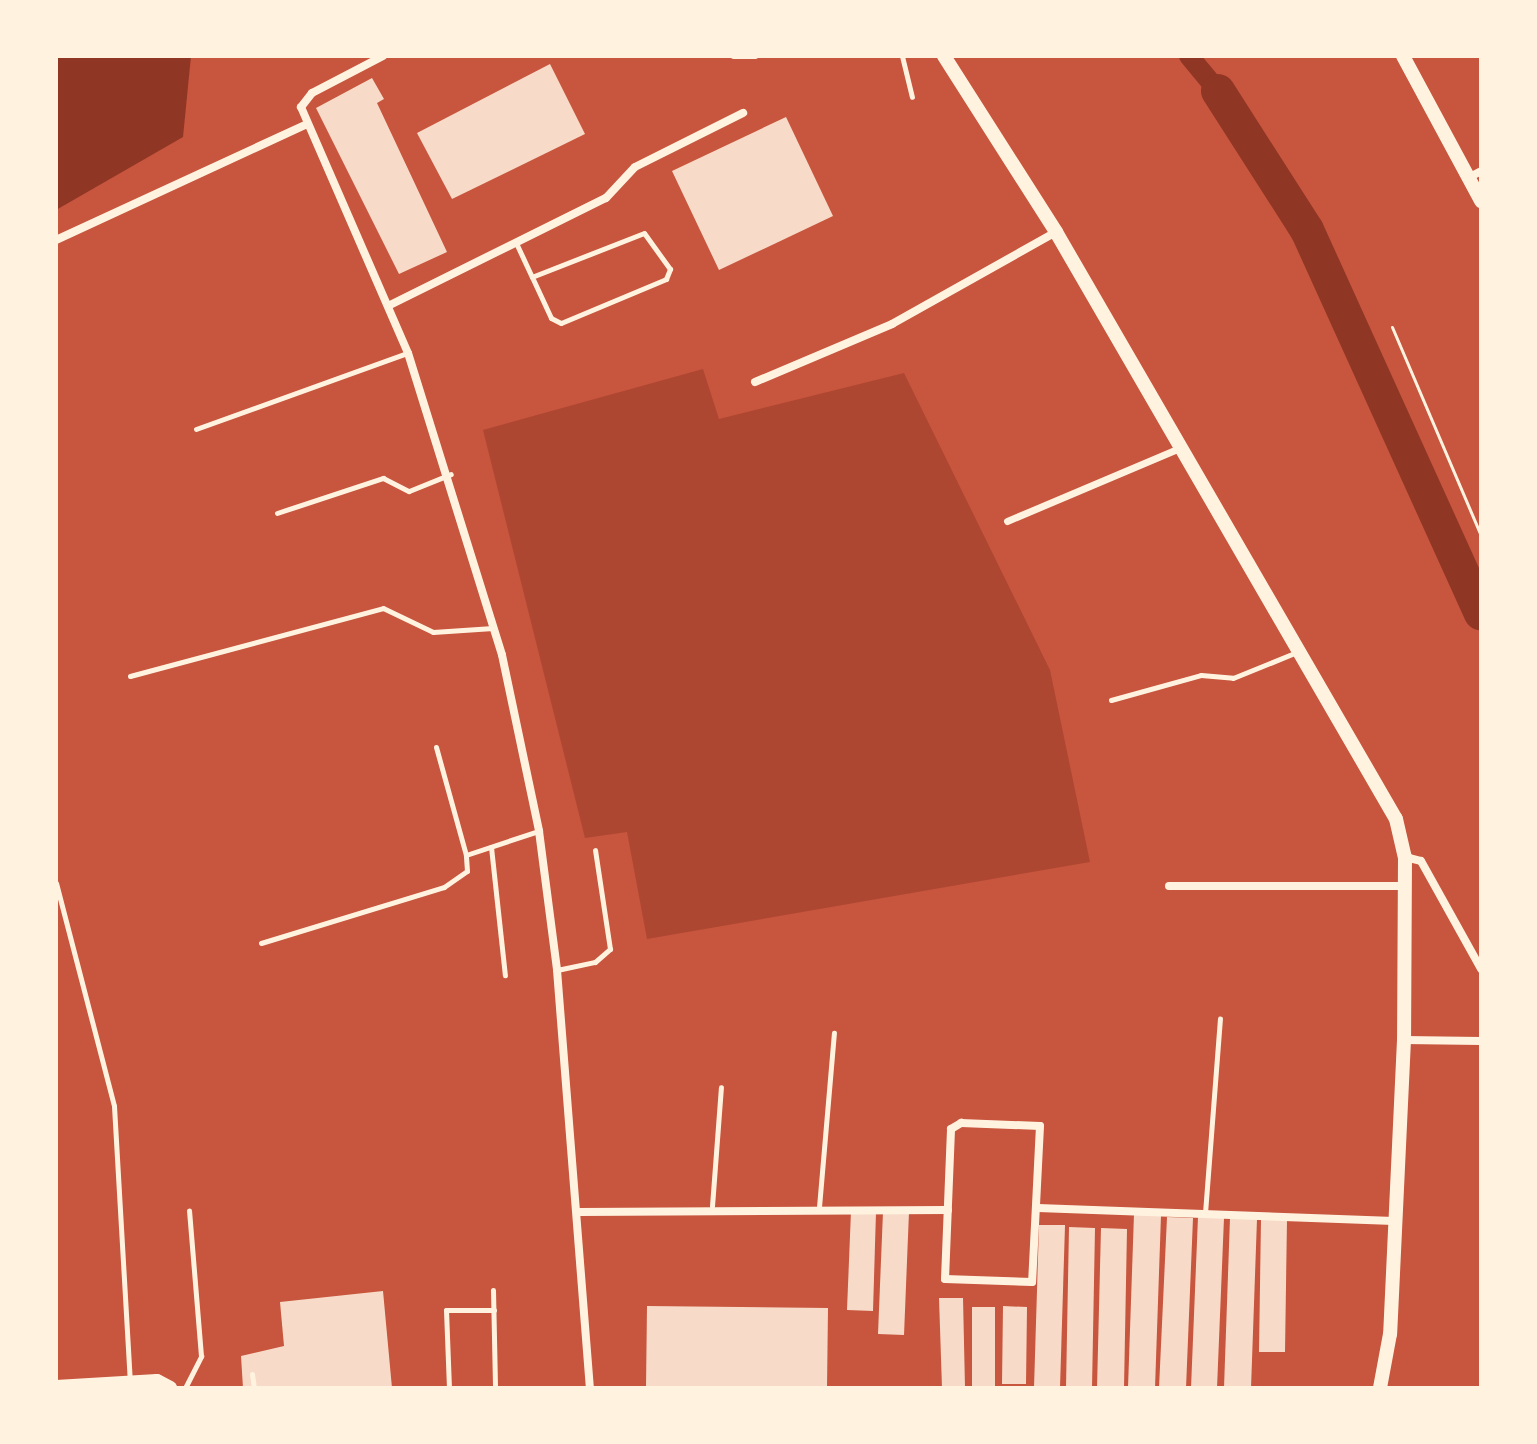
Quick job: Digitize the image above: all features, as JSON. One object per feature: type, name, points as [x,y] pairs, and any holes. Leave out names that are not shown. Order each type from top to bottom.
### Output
[{"type":"street","points":[[383,56],[312,93],[301,107],[305,125],[390,305],[408,353],[451,474],[494,628],[539,831],[557,970],[590,1388]]},
{"type":"street","points":[[944,56],[1056,232],[1384,795],[1405,857],[1404,1040],[1394,1221],[1380,1388]]},
{"type":"street","points":[[1403,56],[1474,174],[1481,201]]},
{"type":"street","points":[[390,305],[517,245],[606,198],[635,167],[743,113]]},
{"type":"street","points":[[56,240],[305,125]]},
{"type":"street","points":[[755,382],[892,324],[1056,232]]},
{"type":"street","points":[[1007,521],[1180,448]]},
{"type":"street","points":[[1405,857],[1421,861],[1481,969]]},
{"type":"street","points":[[1169,886],[1406,886]]},
{"type":"street","points":[[1404,1040],[1481,1041]]},
{"type":"street","points":[[961,1123],[1040,1126],[1038,1208],[1034,1279],[1025,1284],[945,1279],[951,1129],[961,1123]]},
{"type":"street","points":[[578,1212],[712,1206],[948,1210]]},
{"type":"street","points":[[1038,1208],[1394,1221]]},
{"type":"street","points":[[56,1387],[130,1383],[170,1388]]},
{"type":"lane","points":[[733,56],[755,56]]},
{"type":"lane","points":[[902,56],[912,97]]},
{"type":"lane","points":[[517,245],[551,318],[561,323],[666,279],[670,269],[644,233],[532,277]]},
{"type":"lane","points":[[196,429],[408,353]]},
{"type":"lane","points":[[277,513],[383,478],[409,491],[451,474]]},
{"type":"lane","points":[[130,676],[383,608],[433,632],[494,628]]},
{"type":"lane","points":[[1111,700],[1201,675],[1233,678],[1299,651]]},
{"type":"lane","points":[[261,943],[444,887],[467,871],[466,855],[436,747]]},
{"type":"lane","points":[[466,855],[539,831]]},
{"type":"lane","points":[[491,847],[505,975]]},
{"type":"lane","points":[[557,970],[595,962],[610,949],[595,850]]},
{"type":"lane","points":[[56,883],[114,1106],[130,1383]]},
{"type":"lane","points":[[1205,1213],[1220,1019]]},
{"type":"lane","points":[[819,1207],[834,1033]]},
{"type":"lane","points":[[712,1206],[721,1087]]},
{"type":"lane","points":[[185,1388],[201,1356],[189,1210]]},
{"type":"lane","points":[[493,1290],[495,1388]]},
{"type":"lane","points":[[449,1388],[446,1310],[494,1310]]},
{"type":"lane","points":[[252,1374],[254,1388]]},
{"type":"path","points":[[1392,327],[1481,536]]},
{"type":"shaded area","points":[[56,56],[191,56],[183,137],[56,210]]},
{"type":"shaded area","points":[[703,369],[719,419],[904,373],[1050,670],[1090,862],[647,939],[627,832],[585,838],[483,430]]},
{"type":"building","points":[[550,64],[585,134],[452,199],[417,133]]},
{"type":"building","points":[[372,78],[384,99],[377,103],[447,252],[399,274],[316,108]]},
{"type":"building","points":[[786,117],[833,216],[719,270],[672,171]]},
{"type":"building","points":[[851,1211],[876,1212],[873,1311],[847,1310]]},
{"type":"building","points":[[883,1212],[909,1212],[904,1335],[878,1334]]},
{"type":"building","points":[[1134,1214],[1161,1215],[1155,1388],[1128,1388]]},
{"type":"building","points":[[1167,1217],[1193,1218],[1186,1388],[1159,1388]]},
{"type":"building","points":[[1198,1217],[1224,1218],[1217,1388],[1191,1388]]},
{"type":"building","points":[[1230,1218],[1257,1219],[1251,1388],[1224,1388]]},
{"type":"building","points":[[1261,1219],[1287,1219],[1285,1352],[1259,1352]]},
{"type":"building","points":[[1039,1225],[1065,1225],[1060,1388],[1034,1388]]},
{"type":"building","points":[[1069,1227],[1095,1228],[1092,1388],[1066,1388]]},
{"type":"building","points":[[1101,1228],[1127,1229],[1124,1388],[1097,1388]]},
{"type":"building","points":[[383,1291],[392,1388],[243,1388],[241,1356],[284,1346],[280,1302]]},
{"type":"building","points":[[939,1298],[963,1298],[965,1388],[942,1388]]},
{"type":"building","points":[[647,1306],[828,1308],[827,1388],[646,1388]]},
{"type":"building","points":[[1003,1306],[1027,1307],[1026,1384],[1002,1384]]},
{"type":"building","points":[[972,1307],[995,1307],[995,1388],[972,1388]]},
{"type":"waterway","points":[[1189,56],[1218,91]]},
{"type":"waterway","points":[[1218,91],[1307,230],[1481,613]]}]
